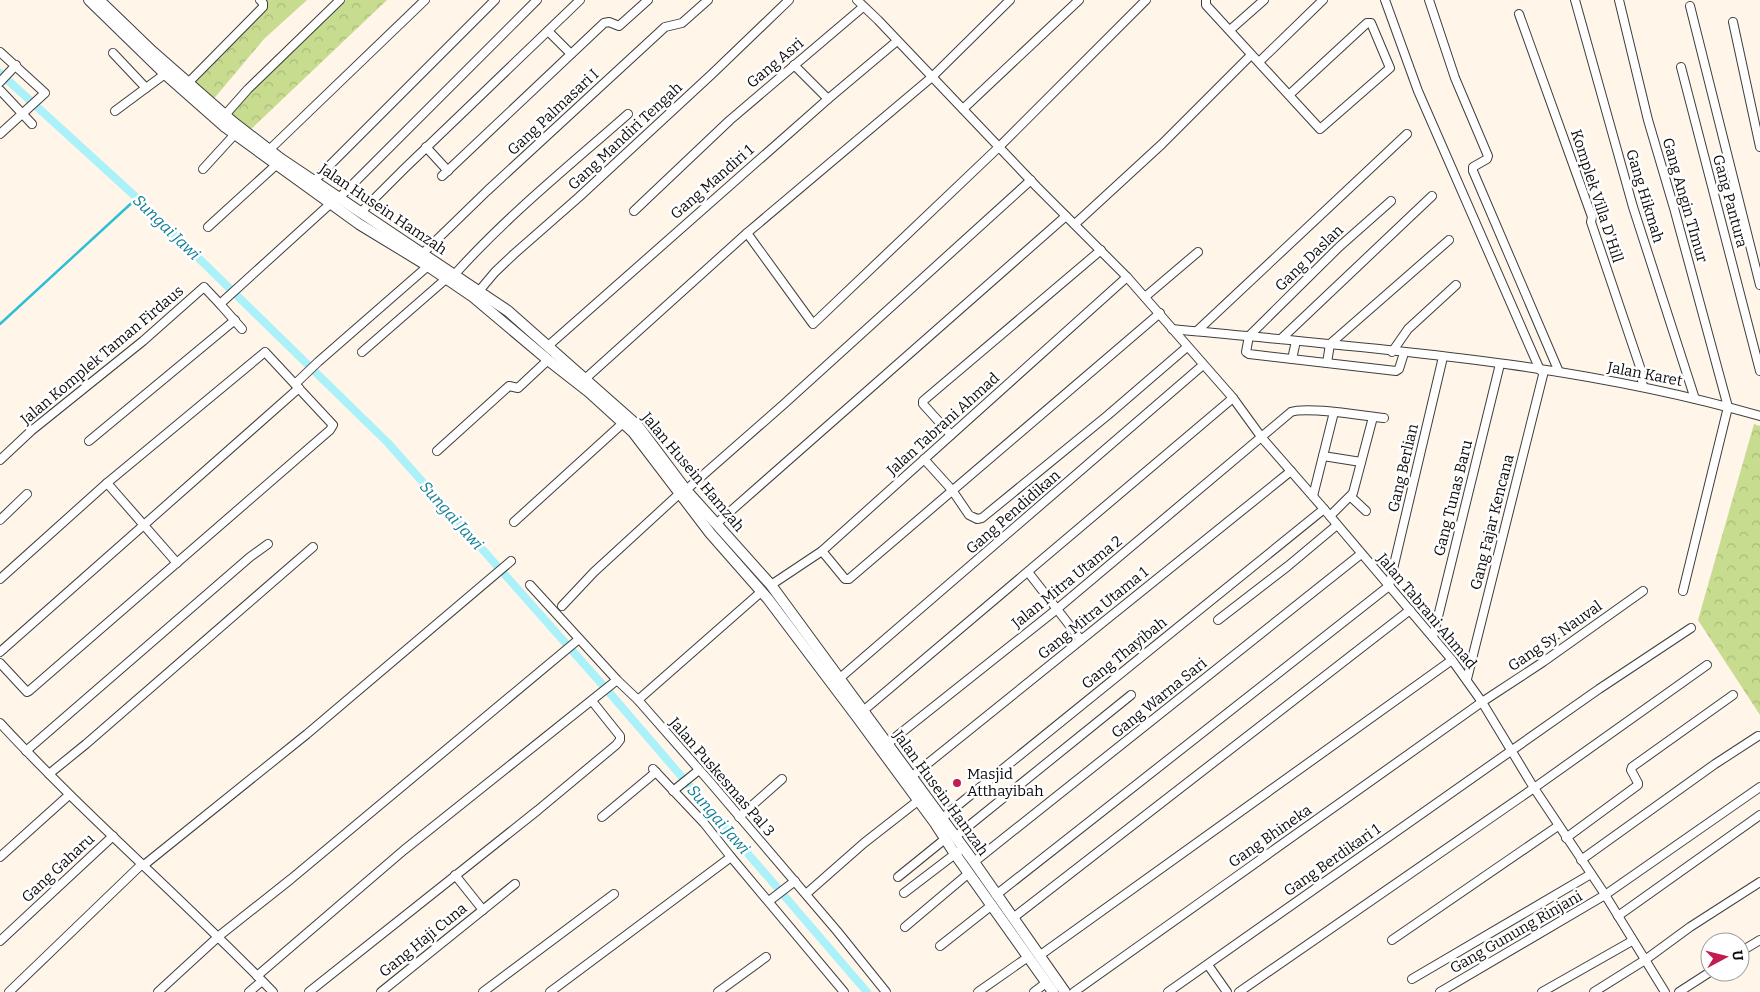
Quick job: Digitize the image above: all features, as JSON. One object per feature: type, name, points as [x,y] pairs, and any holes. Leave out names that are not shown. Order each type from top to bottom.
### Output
[{"type":"street","name":"Jalan Husein Hamzah","points":[[89,0],[165,74],[185,86],[269,150],[339,198],[364,220],[428,266],[479,291],[508,311],[548,346],[571,372],[632,432],[683,492],[716,524],[771,585],[840,678],[849,699],[863,711],[941,819],[950,838]]},
{"type":"street","name":"Jalan Husein Hamzah","points":[[99,0],[235,134],[330,204],[364,220],[422,254],[451,276],[548,360],[585,378],[638,426],[710,532],[849,699],[918,800],[950,838],[969,873],[1013,918],[1065,992]]},
{"type":"street","points":[[225,115],[248,89],[340,0]]},
{"type":"street","points":[[269,150],[425,0]]},
{"type":"street","points":[[314,181],[495,0]]},
{"type":"street","points":[[339,198],[537,0]]},
{"type":"street","points":[[364,220],[426,147],[580,0]]},
{"type":"street","points":[[426,147],[445,173],[604,23],[609,22],[620,26],[648,0]]},
{"type":"street","name":"Gang Palmasari I","points":[[422,254],[473,204],[665,27],[682,23],[708,0]]},
{"type":"street","name":"Gang Mandiri Tengah","points":[[479,291],[514,254],[579,197],[789,0]]},
{"type":"street","name":"Jalan Tabrani Ahmad","points":[[857,0],[1066,216],[1127,276],[1233,398],[1262,438],[1452,660],[1482,702],[1534,788],[1592,874],[1665,992]]},
{"type":"street","points":[[585,378],[747,233],[932,77],[1010,0]]},
{"type":"street","points":[[963,109],[1079,0]]},
{"type":"street","points":[[747,233],[813,324],[1000,146],[1146,0]]},
{"type":"street","points":[[1206,0],[1206,5],[1319,129],[1323,128],[1390,68],[1371,23],[1367,23],[1289,95]]},
{"type":"street","points":[[1230,30],[1264,0]]},
{"type":"street","points":[[1259,62],[1323,0]]},
{"type":"street","points":[[1385,0],[1418,91],[1542,370]]},
{"type":"street","points":[[1428,0],[1455,78],[1488,155],[1487,159],[1473,167],[1473,171],[1559,372]]},
{"type":"street","name":"Gang Hikmah","points":[[1575,0],[1633,207],[1695,399]]},
{"type":"street","name":"Gang Angin TImur","points":[[1618,0],[1648,120],[1728,407]]},
{"type":"street","points":[[185,86],[265,2]]},
{"type":"street","points":[[1690,6],[1760,284]]},
{"type":"street","name":"Gang Asri","points":[[634,211],[764,90],[863,7]]},
{"type":"street","name":"Komplek Villa D'Hill","points":[[1519,14],[1592,217],[1591,222],[1640,367],[1643,387]]},
{"type":"street","points":[[1733,22],[1760,147]]},
{"type":"street","points":[[548,30],[571,54]]},
{"type":"street","name":"Gang Mandiri 1","points":[[548,346],[828,99],[897,41]]},
{"type":"street","points":[[0,52],[14,68],[44,94],[0,134]]},
{"type":"street","points":[[113,53],[146,88]]},
{"type":"street","points":[[1075,224],[1162,144],[1251,55]]},
{"type":"street","points":[[794,65],[828,99]]},
{"type":"street","name":"Gang Pantura","points":[[1681,67],[1760,371]]},
{"type":"street","points":[[0,82],[14,68]]},
{"type":"street","points":[[115,111],[165,74]]},
{"type":"street","points":[[0,90],[32,124]]},
{"type":"street","points":[[362,352],[451,276],[526,203],[628,114]]},
{"type":"street","points":[[203,169],[235,134]]},
{"type":"street","points":[[1197,331],[1406,134]]},
{"type":"street","points":[[208,227],[276,165]]},
{"type":"street","points":[[562,606],[594,572],[784,404],[1031,180]]},
{"type":"street","points":[[1281,339],[1432,196]]},
{"type":"street","name":"Gang Daslan","points":[[1249,336],[1340,247],[1391,201]]},
{"type":"street","points":[[242,329],[220,304],[330,204]]},
{"type":"street","points":[[716,524],[1066,216]]},
{"type":"street","points":[[1327,363],[1330,344],[1449,240]]},
{"type":"street","points":[[951,435],[922,401],[1101,250]]},
{"type":"street","points":[[1145,297],[1198,252]]},
{"type":"street","points":[[0,652],[144,526],[297,386],[303,376],[428,266]]},
{"type":"street","name":"Jalan Tabrani Ahmad","points":[[771,585],[822,551],[1127,276]]},
{"type":"street","points":[[1392,352],[1408,329],[1456,285]]},
{"type":"street","name":"Jalan Komplek Taman Firdaus","points":[[0,460],[31,430],[143,341],[204,287],[220,304]]},
{"type":"street","points":[[822,551],[845,579],[849,579],[1160,313]]},
{"type":"street","points":[[89,441],[235,320]]},
{"type":"street","name":"Jalan Karet","points":[[1172,328],[1330,344],[1559,372],[1643,387],[1760,416]]},
{"type":"street","points":[[1249,336],[1246,352],[1248,354],[1396,371],[1399,370],[1404,353]]},
{"type":"street","points":[[1292,359],[1296,341]]},
{"type":"street","points":[[924,459],[952,490],[972,517],[977,519],[988,515],[1187,347]]},
{"type":"street","points":[[0,579],[107,483],[265,352],[333,425],[333,427],[29,691],[0,663]]},
{"type":"street","name":"Gang Berlian","points":[[1389,586],[1443,357]]},
{"type":"street","points":[[437,451],[509,386],[518,388],[548,360]]},
{"type":"street","name":"Gang Tunas Baru","points":[[1433,638],[1500,364]]},
{"type":"street","name":"Gang Pendidikan","points":[[840,678],[1204,365]]},
{"type":"street","name":"Gang Fajar Kencana","points":[[1467,679],[1542,370]]},
{"type":"street","points":[[863,711],[1233,398]]},
{"type":"street","points":[[1682,591],[1728,407]]},
{"type":"street","name":"Jalan Mitra Utama 2","points":[[887,744],[1057,609],[1292,412],[1334,412],[1384,418]]},
{"type":"street","points":[[1313,496],[1334,412]]},
{"type":"street","points":[[1330,516],[1351,497],[1373,416]]},
{"type":"street","points":[[514,522],[623,423]]},
{"type":"street","points":[[1323,456],[1361,462]]},
{"type":"street","name":"Gang Mitra Utama 1","points":[[911,777],[1291,471]]},
{"type":"street","points":[[107,483],[176,563]]},
{"type":"street","points":[[0,520],[27,494]]},
{"type":"street","points":[[1351,497],[1366,511]]},
{"type":"street","name":"Gang Thayibah","points":[[941,819],[1324,509]]},
{"type":"street","points":[[1218,620],[1288,566],[1337,524]]},
{"type":"street","points":[[26,751],[250,557],[268,544]]},
{"type":"street","points":[[49,774],[313,547]]},
{"type":"street","name":"Gang Warna Sari","points":[[974,862],[1361,554]]},
{"type":"street","points":[[9,992],[143,865],[307,734],[508,564]]},
{"type":"street","points":[[1028,572],[1081,640]]},
{"type":"street","name":"Jalan Puskesmas Pal 3","points":[[530,585],[614,682],[638,700],[710,782],[792,884],[806,894],[886,992]]},
{"type":"street","points":[[940,946],[994,900],[1389,586]]},
{"type":"street","name":"Gang Sy. Nauval","points":[[1482,702],[1543,662],[1643,591]]},
{"type":"street","points":[[638,700],[761,592]]},
{"type":"street","points":[[1013,918],[1410,610]]},
{"type":"street","name":"Gang Berdikari 1","points":[[1168,992],[1612,680],[1691,628]]},
{"type":"street","points":[[158,992],[219,936],[291,879],[577,641]]},
{"type":"street","points":[[1039,956],[1452,660]]},
{"type":"street","points":[[1239,992],[1534,788],[1707,665]]},
{"type":"street","points":[[249,992],[260,978],[404,850],[614,682]]},
{"type":"street","points":[[898,877],[1131,695]]},
{"type":"street","points":[[1566,838],[1638,786],[1631,770],[1632,767],[1733,695]]},
{"type":"street","points":[[309,992],[538,810],[620,740],[620,736],[594,699]]},
{"type":"street","name":"Gang Bhineka","points":[[1074,992],[1482,702]]},
{"type":"street","points":[[0,723],[69,795],[219,936],[273,992]]},
{"type":"street","points":[[1581,860],[1715,764],[1758,736]]},
{"type":"street","points":[[602,817],[654,770],[675,789],[731,857],[772,899],[844,992]]},
{"type":"street","points":[[675,789],[698,770]]},
{"type":"street","points":[[739,817],[782,779]]},
{"type":"street","name":"Gang Gunung Rinjani","points":[[1440,992],[1605,895],[1760,787]]},
{"type":"street","points":[[0,857],[69,795]]},
{"type":"street","points":[[806,894],[864,843],[918,800]]},
{"type":"street","points":[[1618,916],[1760,815]]},
{"type":"street","points":[[1392,940],[1558,826]]},
{"type":"street","name":"Gang Gaharu","points":[[0,941],[113,836]]},
{"type":"street","name":"Jalan Husein Hamzah","points":[[959,852],[974,862],[1028,957],[1053,992]]},
{"type":"street","points":[[904,893],[959,852]]},
{"type":"street","points":[[550,992],[731,857]]},
{"type":"street","points":[[905,927],[969,873]]},
{"type":"street","points":[[1412,979],[1592,874]]},
{"type":"street","points":[[455,875],[483,910]]},
{"type":"street","points":[[1594,992],[1760,882]]},
{"type":"street","name":"Gang Haji Cuna","points":[[382,992],[515,884]]},
{"type":"street","points":[[772,899],[792,884]]},
{"type":"street","points":[[483,992],[614,894]]},
{"type":"street","points":[[1542,992],[1632,941]]},
{"type":"street","points":[[718,992],[766,957]]},
{"type":"street","points":[[978,992],[1028,957]]},
{"type":"street","points":[[1208,965],[1228,992]]},
{"type":"street","points":[[1679,992],[1700,978]]},
{"type":"street","points":[[1034,992],[1046,983]]},
{"type":"green space","points":[[263,0],[307,0],[264,39],[206,108],[183,88],[266,5]]},
{"type":"green space","points":[[346,0],[387,0],[248,132],[224,113]]},
{"type":"green space","points":[[1754,424],[1760,426],[1760,715],[1698,620]]},
{"type":"waterway","name":"Sungai Jawi","points":[[0,73],[137,198],[388,443],[608,691],[867,992]]},
{"type":"waterway","points":[[0,324],[137,198]]},
{"type":"place","name":"Masjid Atthayibah","points":[[957,783]]}]
